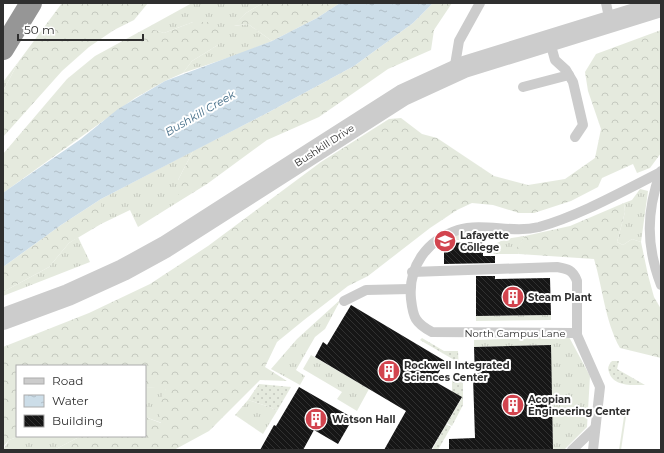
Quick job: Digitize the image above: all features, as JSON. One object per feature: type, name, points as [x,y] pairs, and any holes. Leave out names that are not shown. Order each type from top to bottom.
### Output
[{"type":"highway","points":[[3,49],[31,3]]},
{"type":"street","name":"Bushkill Drive","points":[[3,319],[75,292],[123,270],[165,247],[403,95],[454,71],[550,42],[607,8],[661,6]]},
{"type":"lane","points":[[454,71],[459,41],[480,3]]},
{"type":"lane","points":[[550,42],[556,60],[569,75],[576,88],[583,125],[574,137]]},
{"type":"lane","points":[[523,87],[569,75]]},
{"type":"lane","points":[[577,335],[577,281],[575,274],[570,269],[557,267],[412,272],[419,258],[431,245],[458,230],[473,227],[514,230],[538,227],[577,212],[661,172]]},
{"type":"lane","points":[[661,172],[654,193],[648,234],[650,250],[661,285]]},
{"type":"lane","name":"North Campus Lane","points":[[412,272],[410,289],[413,314],[418,323],[432,332],[574,333],[577,335],[600,387],[594,428],[593,450]]},
{"type":"lane","points":[[344,301],[366,290],[410,289]]},
{"type":"lane","points":[[572,450],[594,428]]},
{"type":"green space","points":[[62,3],[148,3],[134,20],[114,30],[89,47],[62,71],[3,137],[3,91],[19,61]]},
{"type":"green space","points":[[192,3],[263,3],[246,13],[234,26],[248,24],[272,41],[245,52],[183,73],[192,61],[218,45],[193,22],[164,33],[151,29],[152,25]]},
{"type":"green space","points":[[263,3],[340,3],[317,18],[272,41],[248,24],[233,26],[246,13]]},
{"type":"green space","points":[[433,3],[452,3],[434,30],[431,50],[388,69],[319,117],[267,140],[207,184],[178,202],[178,180],[193,151],[354,66],[413,23]]},
{"type":"green space","points":[[193,22],[208,22],[224,31],[218,45],[192,61],[183,73],[165,81],[135,98],[3,193],[3,154],[67,79],[95,56],[152,25],[152,29],[164,33]]},
{"type":"green space","points":[[661,30],[661,153],[650,168],[637,173],[633,164],[602,178],[598,187],[571,201],[534,213],[519,213],[493,205],[472,203],[457,210],[430,228],[368,276],[348,286],[277,342],[265,367],[287,381],[260,380],[209,431],[174,450],[54,450],[79,437],[146,437],[146,417],[161,423],[158,404],[166,389],[146,387],[146,365],[16,365],[16,437],[17,437],[9,440],[3,447],[3,347],[89,313],[150,284],[208,246],[321,162],[389,119],[401,118],[422,134],[437,138],[494,176],[528,185],[565,179],[595,158],[601,129],[588,91],[585,72],[596,54]]},
{"type":"green space","points":[[19,61],[3,91],[3,82]]},
{"type":"green space","points":[[193,151],[178,180],[178,202],[138,227],[130,210],[101,224],[101,199]]},
{"type":"green space","points":[[640,189],[648,191],[641,242],[632,239],[623,245],[617,242],[625,212],[624,203],[632,200]]},
{"type":"green space","points":[[101,199],[101,224],[69,243],[49,267],[3,292],[3,267],[61,225]]},
{"type":"green space","points":[[624,203],[625,212],[617,242],[623,245],[632,239],[641,242],[654,297],[661,309],[661,358],[620,348],[611,327],[594,259],[519,254],[516,249],[525,236],[570,226]]},
{"type":"green space","points":[[474,232],[478,235],[480,240],[446,240],[454,235]]},
{"type":"green space","points":[[525,236],[517,249],[519,254],[494,254],[492,252],[495,244],[505,239]]},
{"type":"green space","points":[[78,237],[90,262],[3,296],[3,292],[49,267],[69,243]]},
{"type":"green space","points":[[341,299],[325,329],[315,337],[296,370],[305,376],[300,385],[271,369],[297,339]]},
{"type":"green space","points":[[551,315],[551,320],[476,321],[476,316]]},
{"type":"green space","points":[[569,337],[590,376],[587,427],[564,450],[553,450],[550,345],[474,347],[474,340]]},
{"type":"green space","points":[[422,338],[444,351],[458,351],[459,371],[457,371],[456,361],[420,340]]},
{"type":"green space","points":[[311,355],[369,389],[357,411],[337,399],[342,392],[303,369]]},
{"type":"green space","points":[[612,361],[619,361],[617,369],[645,385],[619,383],[611,377],[608,369]]},
{"type":"green space","points":[[452,376],[463,376],[463,405],[452,426],[447,423],[462,398],[452,392]]},
{"type":"green space","points":[[259,384],[291,387],[277,411],[270,407],[248,400]]},
{"type":"green space","points":[[146,387],[166,388],[162,423],[146,417]]},
{"type":"green space","points":[[248,400],[270,407],[277,411],[263,434],[235,415]]},
{"type":"green space","points":[[625,410],[627,410],[621,450],[619,450]]},
{"type":"green space","points":[[446,424],[451,427],[438,450],[432,450]]},
{"type":"green space","points":[[17,437],[79,437],[54,450],[3,450],[9,440]]},
{"type":"water","name":"Bushkill Creek","points":[[340,3],[433,3],[413,23],[354,66],[101,199],[61,225],[3,267],[3,193],[81,139],[118,109],[165,81],[272,41],[317,18]]},
{"type":"building","points":[[483,242],[483,256],[495,256],[495,263],[444,264],[444,244]]},
{"type":"building","name":"Steam Plant","points":[[476,276],[495,276],[495,279],[550,278],[551,315],[476,316]]},
{"type":"building","name":"Rockwell Integrated Sciences Center","points":[[351,305],[445,361],[434,381],[462,397],[431,450],[384,450],[406,411],[315,357],[323,342],[327,345]]},
{"type":"building","name":"Acopian Engineering Center","points":[[551,345],[553,450],[449,450],[449,439],[475,438],[473,377],[475,379],[474,347]]},
{"type":"building","name":"Watson Hall","points":[[299,387],[353,418],[338,444],[314,430],[303,450],[260,450],[274,425],[276,426]]},
{"type":"place","name":"Lafayette College","points":[[445,241]]},
{"type":"place","name":"Steam Plant","points":[[513,297]]},
{"type":"place","name":"Rockwell Integrated Sciences Center","points":[[389,371]]},
{"type":"place","name":"Acopian Engineering Center","points":[[513,405]]},
{"type":"place","name":"Watson Hall","points":[[316,419]]}]
